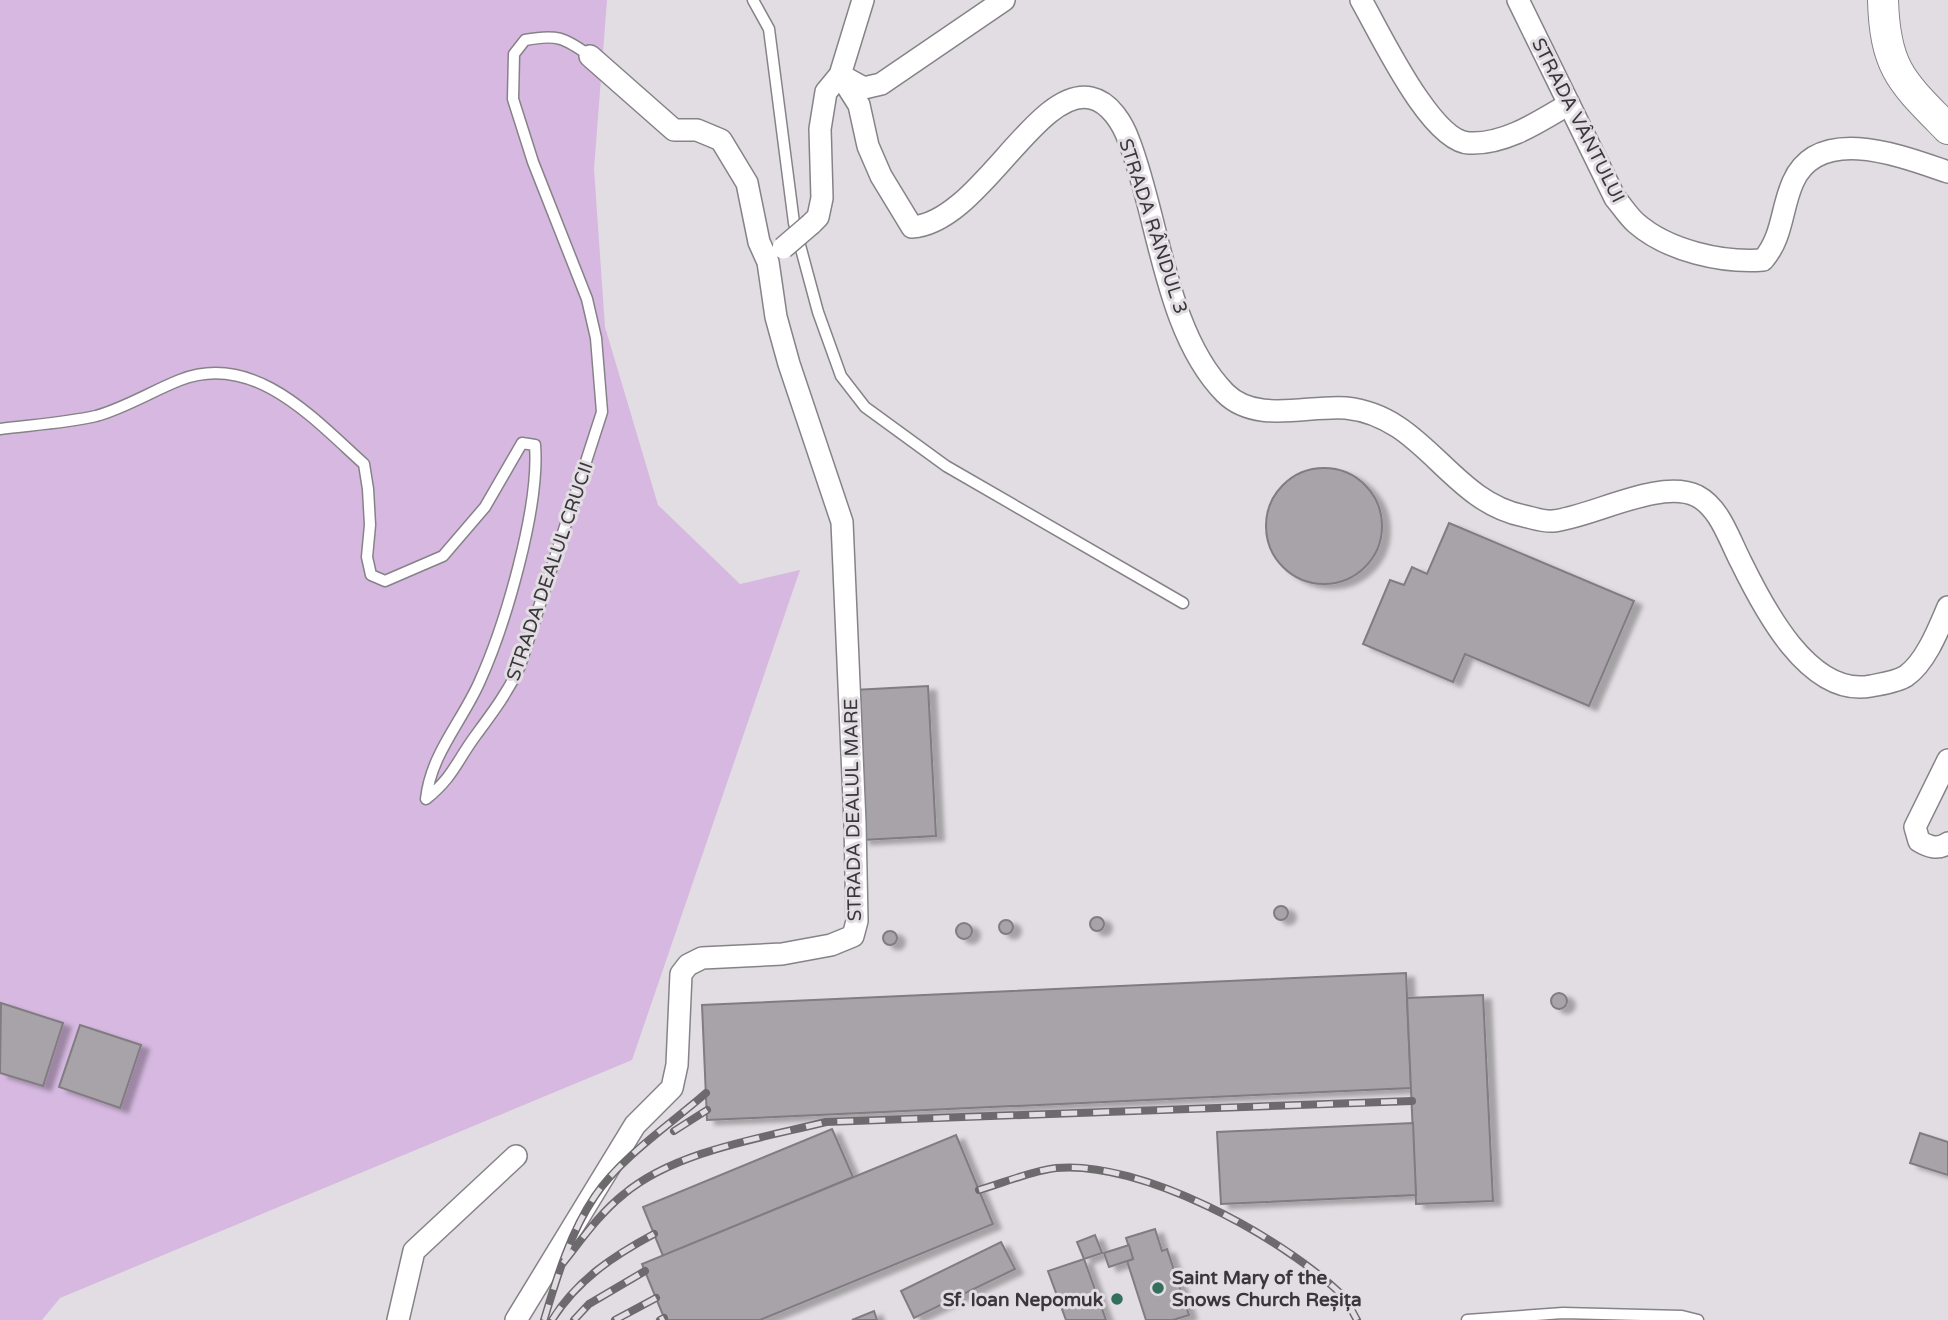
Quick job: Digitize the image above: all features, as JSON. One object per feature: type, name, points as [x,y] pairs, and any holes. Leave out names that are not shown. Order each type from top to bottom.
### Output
[{"type":"street","points":[[775,255],[818,217],[822,198],[820,129],[825,92],[840,75],[863,0]]},
{"type":"street","points":[[840,75],[864,88],[881,84],[1004,0]]},
{"type":"street","points":[[1361,0],[1425,110],[1447,136],[1467,144],[1496,140],[1536,123],[1569,104]]},
{"type":"street","name":"STRADA VÂNTULUI","points":[[1518,0],[1615,198],[1633,221],[1652,236],[1695,252],[1741,262],[1763,260],[1775,246],[1794,181],[1805,163],[1822,152],[1847,148],[1948,172]]},
{"type":"street","points":[[1883,0],[1884,28],[1891,63],[1912,92],[1948,129]]},
{"type":"street","name":"STRADA DEALUL CRUCII","points":[[590,55],[674,130],[697,130],[721,140],[747,183],[759,242],[775,255]]},
{"type":"street","name":"STRADA RÂNDUL 3","points":[[840,75],[859,105],[868,146],[881,176],[912,227],[925,226],[949,212],[999,167],[1034,125],[1061,102],[1091,98],[1113,111],[1129,140],[1178,307],[1208,375],[1230,398],[1256,412],[1347,408],[1385,418],[1413,436],[1477,498],[1509,513],[1551,522],[1664,492],[1693,494],[1713,507],[1762,606],[1791,645],[1817,671],[1834,682],[1860,688],[1906,676],[1924,654],[1948,607]]},
{"type":"street","name":"STRADA DEALUL MARE","points":[[516,1320],[635,1125],[672,1088],[677,1065],[681,974],[688,965],[702,958],[782,954],[831,945],[853,936],[856,921],[856,823],[842,522],[776,317],[775,255]]},
{"type":"street","points":[[1948,760],[1915,827],[1919,841],[1928,847],[1942,847],[1948,843]]},
{"type":"street","points":[[398,1320],[414,1251],[516,1156]]},
{"type":"lane","points":[[753,0],[769,29],[794,223],[818,312],[841,376],[865,407],[946,466],[1183,603]]},
{"type":"lane","name":"STRADA DEALUL CRUCII","points":[[0,429],[97,416],[201,373],[233,374],[261,382],[307,412],[364,464],[370,526],[367,557],[371,575],[385,581],[443,556],[485,506],[522,443],[535,445],[537,473],[530,513],[498,629],[479,684],[428,779],[426,799],[449,780],[475,737],[504,700],[520,666],[602,412],[596,338],[587,299],[556,224],[513,99],[514,54],[525,40],[548,36],[567,39],[590,55]]},
{"type":"lane","points":[[1467,1320],[1563,1313],[1682,1316],[1698,1320]]},
{"type":"shaded area","points":[[0,0],[607,0],[594,169],[605,327],[658,505],[740,584],[800,570],[632,1060],[60,1298],[42,1320],[0,1320]]},
{"type":"building","points":[[1324,468],[1346,473],[1365,485],[1377,504],[1382,526],[1377,548],[1365,567],[1346,579],[1324,584],[1302,579],[1283,567],[1271,548],[1266,526],[1271,504],[1283,485],[1302,473]]},
{"type":"building","points":[[1449,523],[1634,601],[1589,706],[1465,654],[1453,682],[1363,644],[1390,580],[1404,585],[1412,567],[1427,574]]},
{"type":"building","points":[[928,686],[936,836],[862,840],[854,690]]},
{"type":"building","points":[[1281,906],[1286,908],[1286,918],[1281,920],[1276,918],[1274,913],[1276,908]]},
{"type":"building","points":[[1097,917],[1102,919],[1102,929],[1097,931],[1092,929],[1090,924],[1092,919]]},
{"type":"building","points":[[1003,920],[1009,920],[1013,927],[1009,934],[1003,934],[999,930],[999,924]]},
{"type":"building","points":[[961,923],[967,923],[972,931],[970,937],[961,939],[956,934],[956,928]]},
{"type":"building","points":[[890,931],[895,933],[895,943],[890,945],[885,943],[883,938],[885,933]]},
{"type":"building","points":[[1406,973],[1411,1088],[707,1120],[702,1005]]},
{"type":"building","points":[[1559,993],[1565,995],[1565,1007],[1559,1009],[1553,1007],[1551,1001],[1553,995]]},
{"type":"building","points":[[1483,995],[1493,1201],[1416,1204],[1407,998]]},
{"type":"building","points":[[1,1003],[63,1023],[43,1086],[0,1073]]},
{"type":"building","points":[[80,1025],[141,1045],[120,1108],[59,1087]]},
{"type":"building","points":[[1413,1123],[1416,1195],[1221,1204],[1217,1132]]},
{"type":"building","points":[[832,1129],[853,1177],[663,1256],[643,1207]]},
{"type":"building","points":[[1920,1133],[1948,1142],[1948,1175],[1910,1163]]},
{"type":"building","points":[[956,1135],[993,1224],[760,1320],[665,1320],[642,1264]]},
{"type":"building","name":"Saint Mary of the Snows Church Reșița","points":[[1155,1229],[1162,1251],[1167,1249],[1189,1315],[1173,1320],[1146,1320],[1127,1261],[1133,1259],[1126,1238]]},
{"type":"building","points":[[1095,1235],[1102,1253],[1084,1259],[1077,1242]]},
{"type":"building","points":[[1001,1242],[1015,1269],[914,1318],[901,1291]]},
{"type":"building","points":[[1129,1245],[1133,1259],[1109,1267],[1104,1253]]},
{"type":"building","points":[[1084,1259],[1106,1320],[1066,1320],[1048,1271]]},
{"type":"building","points":[[874,1311],[877,1320],[852,1320]]},
{"type":"railway","points":[[544,1320],[571,1240],[595,1196],[632,1155],[706,1093]]},
{"type":"railway","points":[[563,1263],[607,1209],[645,1179],[668,1167],[720,1148],[826,1122],[1412,1101]]},
{"type":"railway","points":[[674,1131],[707,1110]]},
{"type":"railway","points":[[979,1190],[1027,1174],[1056,1168],[1090,1169],[1128,1176],[1167,1189],[1246,1226],[1282,1248],[1340,1293],[1357,1320]]},
{"type":"railway","points":[[552,1320],[573,1293],[597,1270],[654,1234]]},
{"type":"railway","points":[[574,1320],[589,1304],[645,1271]]},
{"type":"railway","points":[[615,1320],[656,1298]]},
{"type":"railway","points":[[660,1320],[664,1318]]},
{"type":"place","name":"Saint Mary of the Snows Church Reșița","points":[[1158,1288]]},
{"type":"place","name":"Sf. Ioan Nepomuk","points":[[1117,1299]]}]
